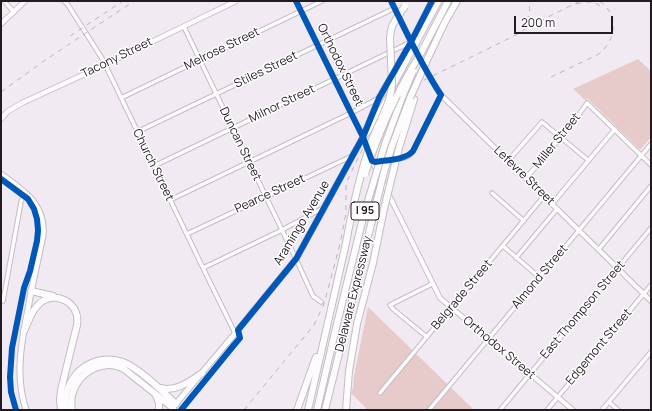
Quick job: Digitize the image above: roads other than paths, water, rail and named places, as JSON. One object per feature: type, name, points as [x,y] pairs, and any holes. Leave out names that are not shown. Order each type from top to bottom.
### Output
[{"type":"highway","name":"Delaware Expressway","points":[[317,410],[364,214],[385,144],[403,95],[421,53],[448,1]]},
{"type":"highway","points":[[346,410],[347,391],[357,324],[412,98],[427,60],[457,1]]},
{"type":"highway","points":[[308,410],[339,276],[357,189],[364,163],[376,130],[389,101],[391,92],[390,38],[393,24],[407,4]]},
{"type":"highway","points":[[346,243],[368,165],[382,126],[404,80],[421,53]]},
{"type":"highway","name":"Delaware Expressway","points":[[325,410],[384,172],[392,146],[412,98]]},
{"type":"highway","points":[[31,291],[65,300],[72,305],[78,319],[61,390],[60,400],[62,410]]},
{"type":"highway","points":[[24,331],[32,313],[39,304],[47,299],[56,297]]},
{"type":"highway","points":[[297,410],[313,368],[331,310]]},
{"type":"highway","points":[[66,410],[65,396],[74,377],[86,365],[95,361],[106,359],[123,362],[131,366],[173,407]]},
{"type":"highway","points":[[72,410],[71,396],[77,382],[90,371],[101,366],[119,366],[156,390],[176,388],[202,373]]},
{"type":"highway","points":[[156,390],[159,410]]},
{"type":"main road","points":[[1,24],[25,1]]},
{"type":"main road","name":"Tacony Street","points":[[1,119],[7,112],[22,103],[236,1]]},
{"type":"main road","points":[[363,137],[368,132],[412,45],[432,1]]},
{"type":"main road","points":[[363,137],[379,98],[439,1]]},
{"type":"main road","name":"Aramingo Avenue","points":[[173,407],[296,259],[363,137]]},
{"type":"main road","points":[[1,174],[27,194],[37,206],[43,228],[20,356],[20,377],[26,410]]},
{"type":"street","points":[[4,1],[14,12]]},
{"type":"street","name":"Church Street","points":[[64,1],[105,64],[235,333]]},
{"type":"street","points":[[68,5],[72,1]]},
{"type":"street","name":"Orthodox Street","points":[[296,1],[363,137],[372,161],[440,298],[573,410]]},
{"type":"street","name":"Melrose Street","points":[[121,98],[322,1]]},
{"type":"street","name":"Lefevre Street","points":[[391,1],[429,77],[441,95],[651,300]]},
{"type":"street","name":"Stiles Street","points":[[137,132],[394,8]]},
{"type":"street","name":"Duncan Street","points":[[184,27],[313,296],[322,302]]},
{"type":"street","name":"Milnor Street","points":[[154,166],[334,79],[412,45]]},
{"type":"street","points":[[372,161],[375,162],[410,155],[441,95]]},
{"type":"street","points":[[170,200],[351,114],[379,98]]},
{"type":"street","name":"Miller Street","points":[[526,178],[561,138],[587,103],[615,130]]},
{"type":"street","points":[[508,161],[542,122],[588,160]]},
{"type":"street","points":[[552,204],[615,130],[651,165]]},
{"type":"street","name":"Almond Street","points":[[429,410],[651,144]]},
{"type":"street","name":"Pearce Street","points":[[187,234],[353,155]]},
{"type":"street","points":[[599,249],[651,186]]},
{"type":"street","points":[[492,193],[524,220]]},
{"type":"street","points":[[3,301],[20,202],[27,194]]},
{"type":"street","name":"Belgrade Street","points":[[380,393],[544,196]]},
{"type":"street","points":[[203,268],[282,230],[325,207]]},
{"type":"street","points":[[516,258],[557,209]]},
{"type":"street","name":"East Thompson Street","points":[[500,410],[651,228]]},
{"type":"street","points":[[503,246],[539,277]]},
{"type":"street","points":[[427,337],[390,305],[432,284]]},
{"type":"street","name":"Edgemont Street","points":[[547,410],[651,285]]},
{"type":"street","points":[[602,410],[651,352]]},
{"type":"street","points":[[608,402],[618,410]]},
{"type":"railway","points":[[70,36],[123,1]]},
{"type":"railway","points":[[1,92],[41,63],[134,1]]},
{"type":"railway","points":[[521,29],[528,16],[530,9],[529,1]]},
{"type":"railway","points":[[244,410],[314,325],[324,304],[340,244],[346,213],[346,183],[385,108],[406,89],[514,36],[532,25],[580,1]]},
{"type":"railway","points":[[551,77],[599,54],[609,42],[612,35],[613,20],[606,6],[599,1]]},
{"type":"railway","points":[[576,4],[590,2],[602,7]]}]
